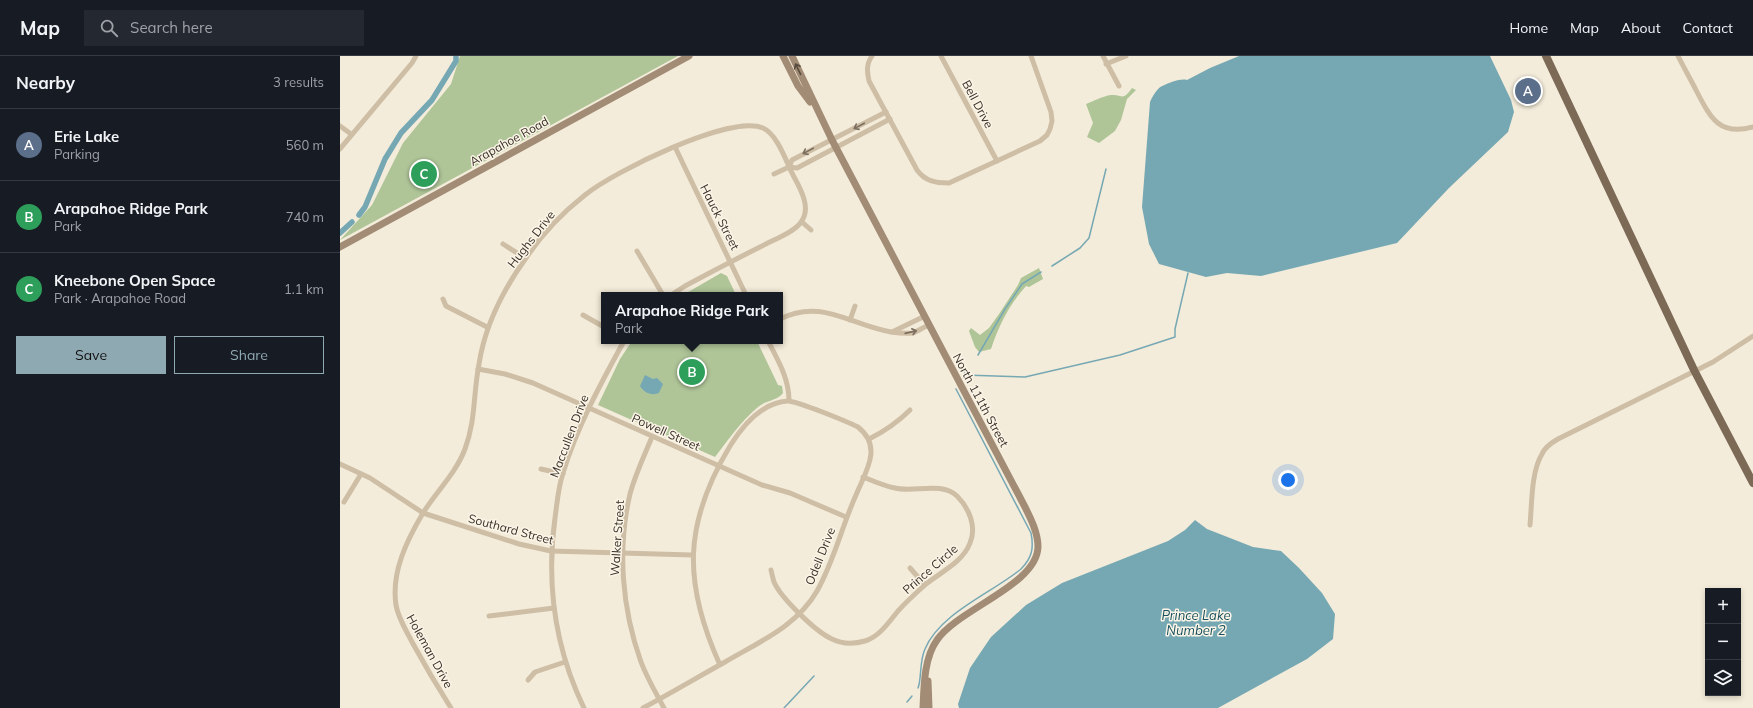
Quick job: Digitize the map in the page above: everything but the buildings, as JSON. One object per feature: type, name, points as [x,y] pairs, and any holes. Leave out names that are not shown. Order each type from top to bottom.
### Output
[{"type":"main road","points":[[1546,56],[1694,370],[1753,482]]},
{"type":"street","points":[[340,149],[351,134],[412,64],[416,56]]},
{"type":"street","name":"Arapahoe Road","points":[[340,246],[689,56]]},
{"type":"street","name":"North 111th Street","points":[[783,56],[798,86],[818,113]]},
{"type":"street","name":"North 111th Street","points":[[792,56],[836,148],[1025,507],[1033,526],[1038,548],[1036,557],[1025,574],[1016,582],[959,618],[943,631],[931,650],[927,669],[923,708]]},
{"type":"street","points":[[872,56],[868,65],[867,73],[869,81],[921,176],[926,180],[941,183],[949,182],[997,161],[1040,141],[1047,135],[1052,121],[1051,112],[1031,56]]},
{"type":"street","name":"Bell Drive","points":[[941,56],[997,161]]},
{"type":"street","points":[[1103,56],[1119,86]]},
{"type":"street","points":[[1106,64],[1126,56]]},
{"type":"street","points":[[1678,56],[1704,105],[1716,122],[1731,130],[1741,130],[1753,127]]},
{"type":"street","points":[[789,167],[792,160],[886,112]]},
{"type":"street","points":[[774,174],[789,167],[797,168],[890,119]]},
{"type":"street","points":[[340,126],[351,134]]},
{"type":"street","name":"Hughs Drive","points":[[423,513],[454,470],[464,451],[475,411],[478,369],[487,327],[497,306],[525,258],[550,226],[586,193],[627,168],[706,134],[732,127],[755,126],[763,128],[775,138],[803,195],[804,216],[802,222]]},
{"type":"street","name":"Hauck Street","points":[[675,148],[745,292]]},
{"type":"street","points":[[675,292],[787,232],[802,222],[811,230]]},
{"type":"street","points":[[503,244],[525,258]]},
{"type":"street","points":[[637,251],[661,292]]},
{"type":"street","points":[[444,298],[446,306],[487,327]]},
{"type":"street","points":[[850,320],[855,306]]},
{"type":"street","points":[[783,318],[798,311],[822,310],[877,329],[903,334],[913,333],[929,325]]},
{"type":"street","points":[[582,315],[601,325]]},
{"type":"street","points":[[892,332],[924,316]]},
{"type":"street","points":[[1530,525],[1533,484],[1537,463],[1542,453],[1549,445],[1694,370],[1713,362],[1753,336]]},
{"type":"street","name":"Maccullen Drive","points":[[584,708],[565,662],[554,608],[552,552],[556,505],[562,474],[589,409],[622,344]]},
{"type":"street","points":[[769,344],[785,377],[789,400]]},
{"type":"street","name":"Powell Street","points":[[478,369],[505,374],[533,383],[762,485],[790,493],[846,517]]},
{"type":"street","points":[[720,665],[698,605],[692,555],[701,504],[718,466],[737,436],[757,413],[775,404],[789,400],[858,427],[868,439],[894,424],[910,410]]},
{"type":"street","name":"Walker Street","points":[[652,437],[630,494],[626,516],[623,553],[624,584],[634,639],[642,663],[664,708]]},
{"type":"street","name":"Odell Drive","points":[[659,699],[777,633],[800,614],[817,591],[827,570],[872,452],[868,439]]},
{"type":"street","name":"Southard Street","points":[[340,464],[376,481],[423,513],[491,536],[552,552],[692,555]]},
{"type":"street","points":[[541,469],[562,474]]},
{"type":"street","points":[[344,502],[361,474]]},
{"type":"street","name":"Prince Circle","points":[[772,570],[774,582],[779,590],[800,614],[823,634],[833,640],[844,643],[855,643],[866,641],[878,635],[900,609],[925,585],[961,557],[966,551],[971,542],[973,531],[972,523],[968,512],[956,495],[938,489],[895,489],[863,477]]},
{"type":"street","name":"Holeman Drive","points":[[423,513],[402,554],[395,584],[395,602],[402,624],[451,708]]},
{"type":"street","points":[[910,568],[925,585]]},
{"type":"street","points":[[489,616],[554,608]]},
{"type":"street","points":[[528,680],[535,672],[565,662]]},
{"type":"street","name":"North 111th Street","points":[[927,669],[929,708]]},
{"type":"street","points":[[643,708],[659,699]]},
{"type":"green space","points":[[460,56],[678,56],[340,240],[372,205],[403,143],[451,84]]},
{"type":"green space","points":[[1132,88],[1136,90],[1127,99],[1121,120],[1115,131],[1099,143],[1087,137],[1093,123],[1086,104],[1111,95],[1124,96]]},
{"type":"green space","points":[[1039,268],[1043,279],[1029,287],[1026,286],[1014,300],[1005,316],[991,349],[979,352],[975,347],[969,331],[971,328],[980,335],[989,328],[1018,285],[1021,278]]},
{"type":"green space","points":[[721,273],[727,276],[735,292],[688,292]]},
{"type":"green space","points":[[630,344],[758,344],[778,385],[782,386],[783,393],[778,398],[761,405],[752,412],[735,430],[715,457],[598,405],[620,359]]},
{"type":"water","points":[[1239,56],[1490,56],[1511,100],[1514,112],[1508,132],[1449,188],[1397,243],[1261,276],[1227,273],[1206,277],[1159,264],[1149,244],[1142,207],[1150,102],[1156,91],[1162,86],[1177,81],[1187,80],[1210,68]]},
{"type":"water","points":[[645,375],[653,379],[657,378],[663,384],[659,393],[651,394],[646,392],[640,386]]},
{"type":"water","name":"Prince Lake Number 2","points":[[1195,520],[1207,529],[1253,547],[1281,551],[1322,593],[1335,614],[1333,639],[1307,659],[1218,708],[959,708],[958,704],[970,668],[991,637],[1026,605],[1062,583],[1168,541],[1185,530]]},
{"type":"waterway","points":[[359,215],[365,207],[385,159],[401,133],[432,100],[456,61],[456,56]]},
{"type":"waterway","points":[[1052,266],[1080,248],[1089,238],[1106,169]]},
{"type":"waterway","points":[[340,233],[352,222]]},
{"type":"waterway","points":[[978,355],[1005,309],[1022,284],[1041,272]]},
{"type":"waterway","points":[[965,372],[964,375],[1025,377],[1120,355],[1175,337],[1175,329],[1188,273]]},
{"type":"waterway","points":[[918,688],[923,654],[932,636],[954,614],[1021,569],[1028,561],[1032,548],[1031,533],[956,389]]},
{"type":"waterway","points":[[784,708],[814,676]]},
{"type":"waterway","points":[[907,702],[912,696]]},
{"type":"place","name":"Erie Lake","points":[[1528,91]]},
{"type":"place","name":"Kneebone Open Space","points":[[424,174]]},
{"type":"place","name":"Arapahoe Ridge Park","points":[[692,372]]}]
